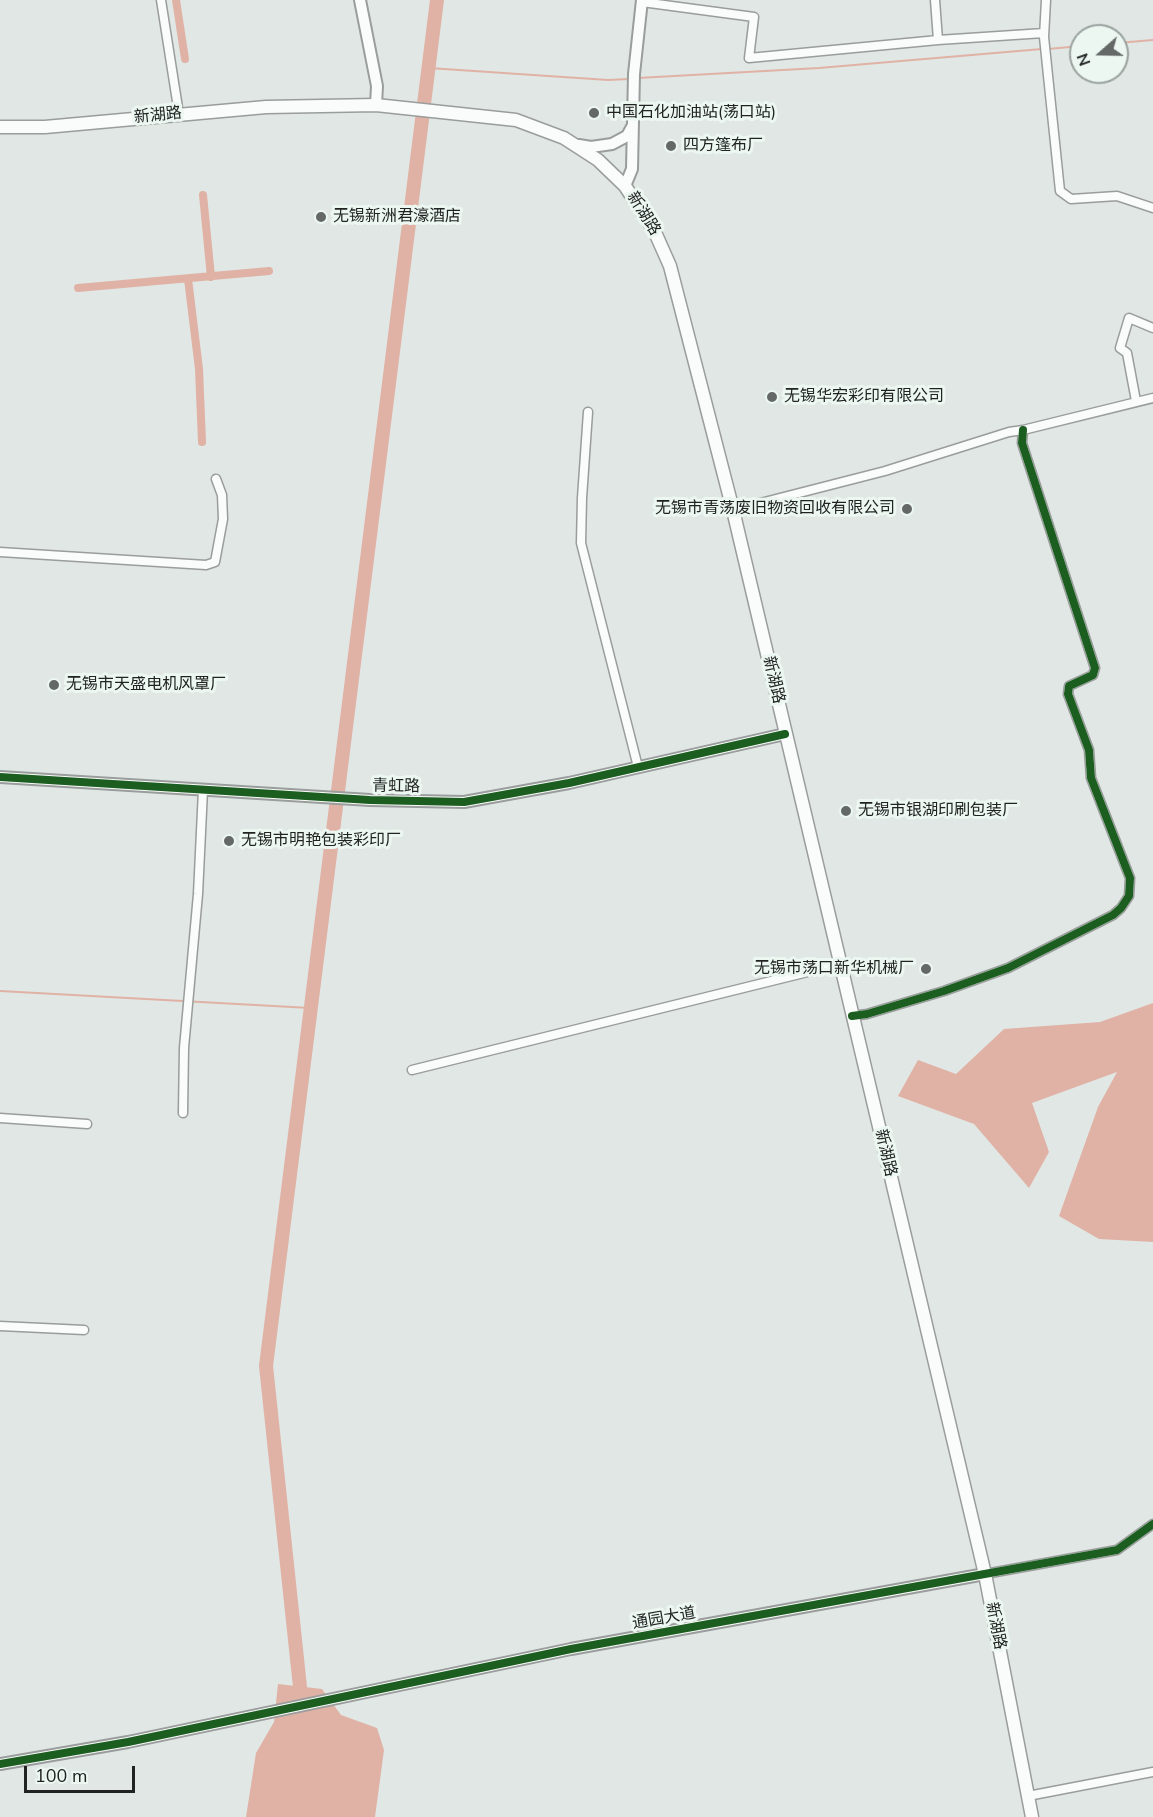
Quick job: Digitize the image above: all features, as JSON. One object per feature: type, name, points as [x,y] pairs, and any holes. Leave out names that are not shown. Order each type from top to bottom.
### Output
[{"type":"main road","name":"新湖路","points":[[0,127],[45,127],[266,107],[376,105],[516,120],[564,138],[598,160],[626,186],[654,230],[670,266],[733,510],[985,1574],[1032,1817]]},
{"type":"street","points":[[161,0],[179,114]]},
{"type":"street","points":[[360,0],[377,86],[376,105]]},
{"type":"street","points":[[935,0],[938,40]]},
{"type":"street","points":[[1046,0],[1044,35],[1060,191],[1071,199],[1118,196],[1153,208]]},
{"type":"street","points":[[626,186],[632,169],[634,74],[642,1],[754,17],[749,58],[938,40],[1044,35]]},
{"type":"street","points":[[579,146],[591,147],[621,141],[627,136],[634,121]]},
{"type":"street","points":[[1136,402],[1127,353],[1120,348],[1129,318],[1153,328]]},
{"type":"street","points":[[733,510],[885,471],[1009,432],[1153,398]]},
{"type":"street","points":[[588,412],[581,543],[638,767]]},
{"type":"street","points":[[852,1016],[867,1014],[933,994],[1008,968],[1113,915],[1129,896],[1130,878],[1091,778],[1089,750],[1068,694],[1069,686],[1093,675],[1095,668],[1023,443],[1023,430]]},
{"type":"street","points":[[0,552],[206,566],[214,562],[223,519],[222,495],[216,479]]},
{"type":"street","name":"青虹路","points":[[0,777],[364,800],[464,802],[569,783],[785,734]]},
{"type":"street","points":[[183,1113],[184,1048],[198,894],[203,790]]},
{"type":"street","points":[[412,1070],[840,964]]},
{"type":"street","points":[[0,1118],[87,1124]]},
{"type":"street","points":[[0,1326],[84,1330]]},
{"type":"street","points":[[985,1574],[1117,1550],[1153,1524]]},
{"type":"street","name":"通园大道","points":[[0,1764],[128,1742],[571,1649],[985,1574]]},
{"type":"street","points":[[1028,1796],[1153,1772]]},
{"type":"shaded area","points":[[1153,1003],[1153,1242],[1099,1239],[1059,1216],[1098,1107],[1117,1072],[1032,1103],[1049,1152],[1029,1188],[974,1124],[898,1096],[918,1060],[956,1074],[1004,1029],[1100,1022]]},
{"type":"shaded area","points":[[278,1684],[322,1689],[341,1715],[377,1728],[384,1750],[375,1817],[246,1817],[256,1753],[274,1722]]},
{"type":"waterway","points":[[176,0],[185,59]]},
{"type":"waterway","points":[[297,1703],[300,1687],[266,1366],[437,0]]},
{"type":"waterway","points":[[1129,42],[1153,40]]},
{"type":"waterway","points":[[1048,49],[1069,47]]},
{"type":"waterway","points":[[638,78],[819,68],[1042,49]]},
{"type":"waterway","points":[[429,68],[608,80],[629,79]]},
{"type":"waterway","points":[[203,195],[211,277]]},
{"type":"waterway","points":[[78,288],[269,271]]},
{"type":"waterway","points":[[188,279],[199,369],[202,442]]},
{"type":"waterway","points":[[0,991],[310,1008]]},
{"type":"cycle path","points":[[852,1016],[867,1014],[944,991],[1008,968],[1113,915],[1129,896],[1130,878],[1091,778],[1089,750],[1068,694],[1069,686],[1093,675],[1095,668],[1022,443],[1023,430]]},
{"type":"cycle path","points":[[0,777],[370,800],[464,802],[569,783],[785,734]]},
{"type":"cycle path","points":[[0,1764],[128,1742],[571,1649],[1117,1550],[1153,1524]]},
{"type":"place","name":"中国石化加油站(荡口站)","points":[[594,113]]},
{"type":"place","name":"四方篷布厂","points":[[671,146]]},
{"type":"place","name":"无锡新洲君濠酒店","points":[[321,217]]},
{"type":"place","name":"无锡华宏彩印有限公司","points":[[772,397]]},
{"type":"place","name":"无锡市青荡废旧物资回收有限公司","points":[[907,509]]},
{"type":"place","name":"无锡市天盛电机风罩厂","points":[[54,685]]},
{"type":"place","name":"无锡市银湖印刷包装厂","points":[[846,811]]},
{"type":"place","name":"无锡市明艳包装彩印厂","points":[[229,841]]},
{"type":"place","name":"无锡市荡口新华机械厂","points":[[926,969]]}]
